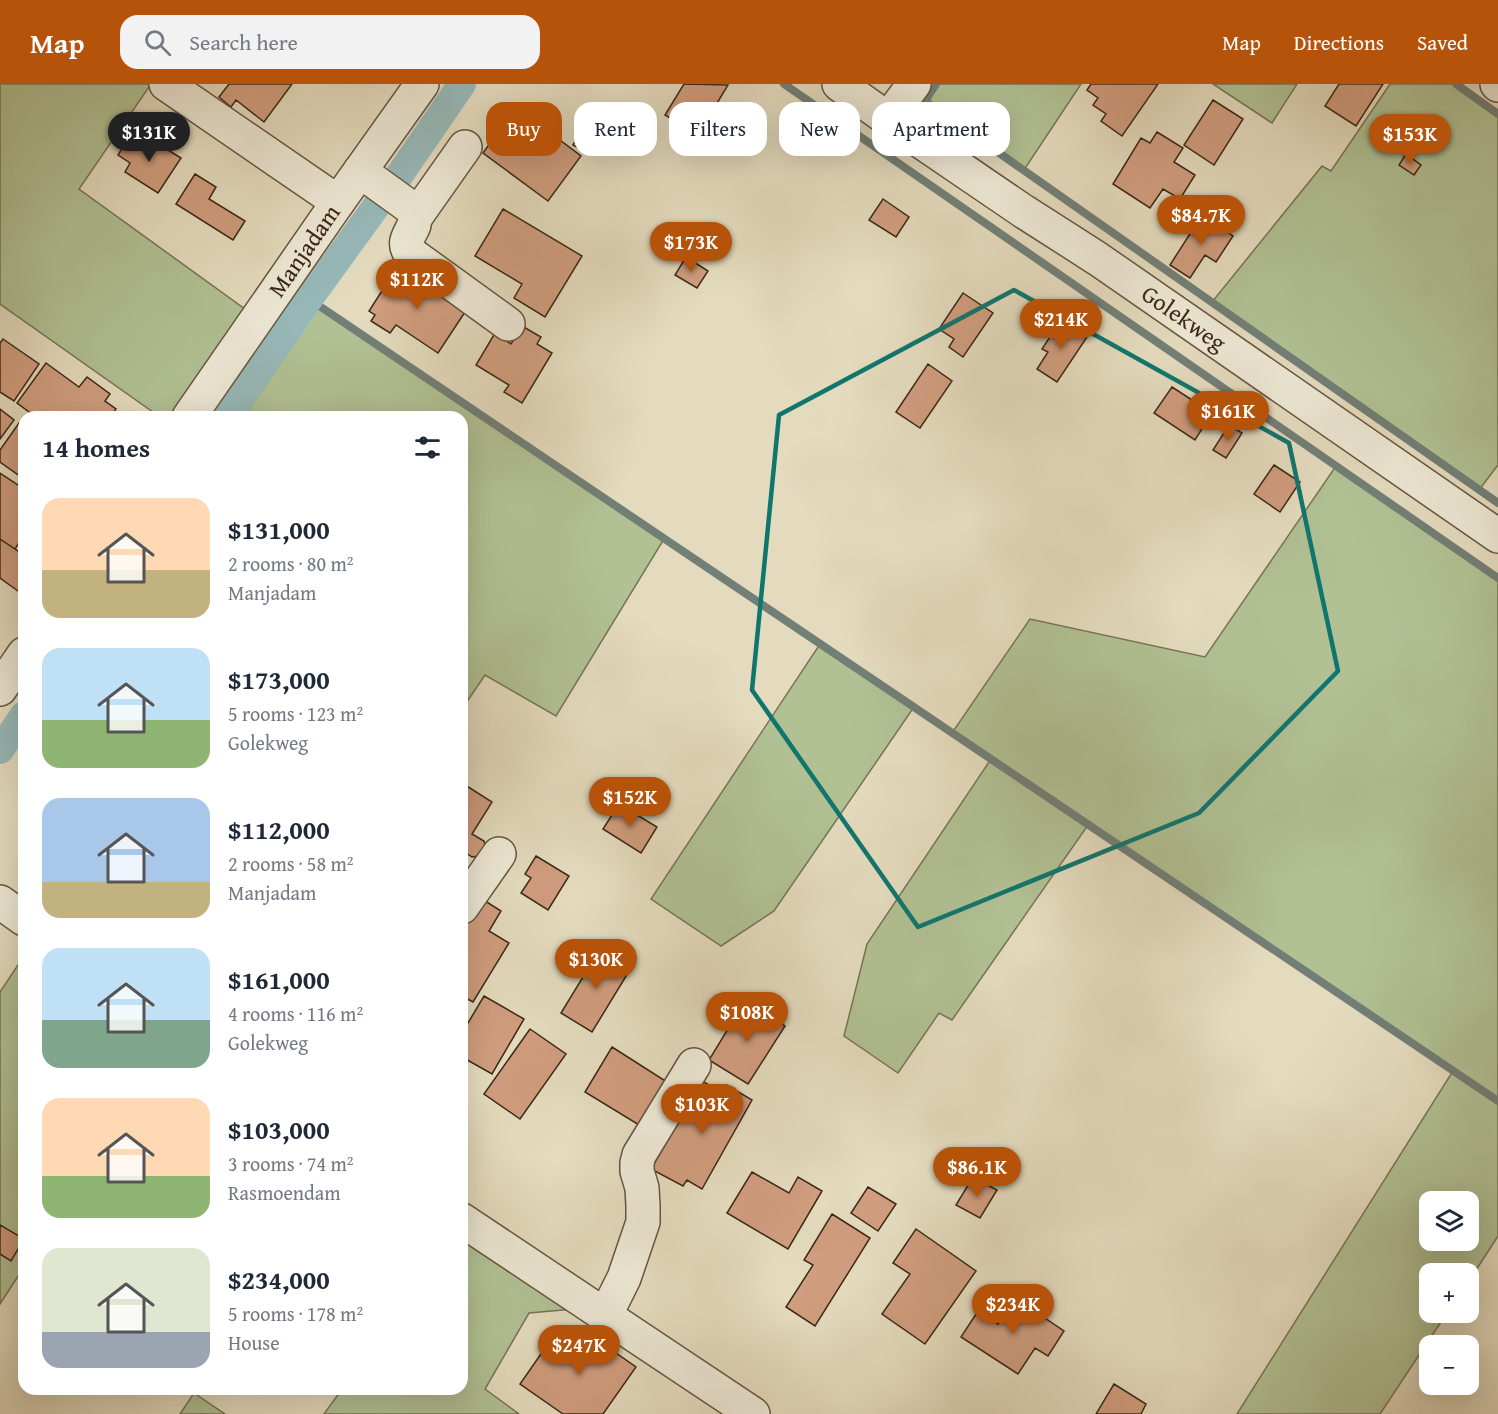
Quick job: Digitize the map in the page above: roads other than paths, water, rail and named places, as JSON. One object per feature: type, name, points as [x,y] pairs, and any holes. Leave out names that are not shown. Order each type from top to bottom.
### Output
[{"type":"street","points":[[166,84],[338,202]]},
{"type":"street","name":"Manjadam","points":[[193,411],[422,84]]},
{"type":"street","name":"Golekweg","points":[[839,84],[872,108]]},
{"type":"street","points":[[901,102],[914,84]]},
{"type":"street","points":[[465,147],[415,218],[406,248],[508,324]]},
{"type":"street","name":"Golekweg","points":[[943,156],[1098,259],[1498,536]]},
{"type":"street","points":[[360,171],[414,210],[415,218]]},
{"type":"street","points":[[0,689],[18,663]]},
{"type":"street","points":[[468,898],[499,854]]},
{"type":"street","points":[[0,902],[18,915]]},
{"type":"street","points":[[605,1316],[624,1278],[643,1222],[642,1188],[637,1171],[639,1155],[694,1065]]},
{"type":"street","points":[[468,1224],[753,1414]]},
{"type":"waterway","points":[[394,183],[462,84]]},
{"type":"waterway","points":[[784,84],[1498,578]]},
{"type":"waterway","points":[[936,84],[925,101],[1498,503]]},
{"type":"waterway","points":[[1456,84],[1498,114]]},
{"type":"waterway","points":[[232,411],[380,201]]},
{"type":"waterway","points":[[309,299],[1498,1101]]},
{"type":"waterway","points":[[0,750],[18,724]]}]
